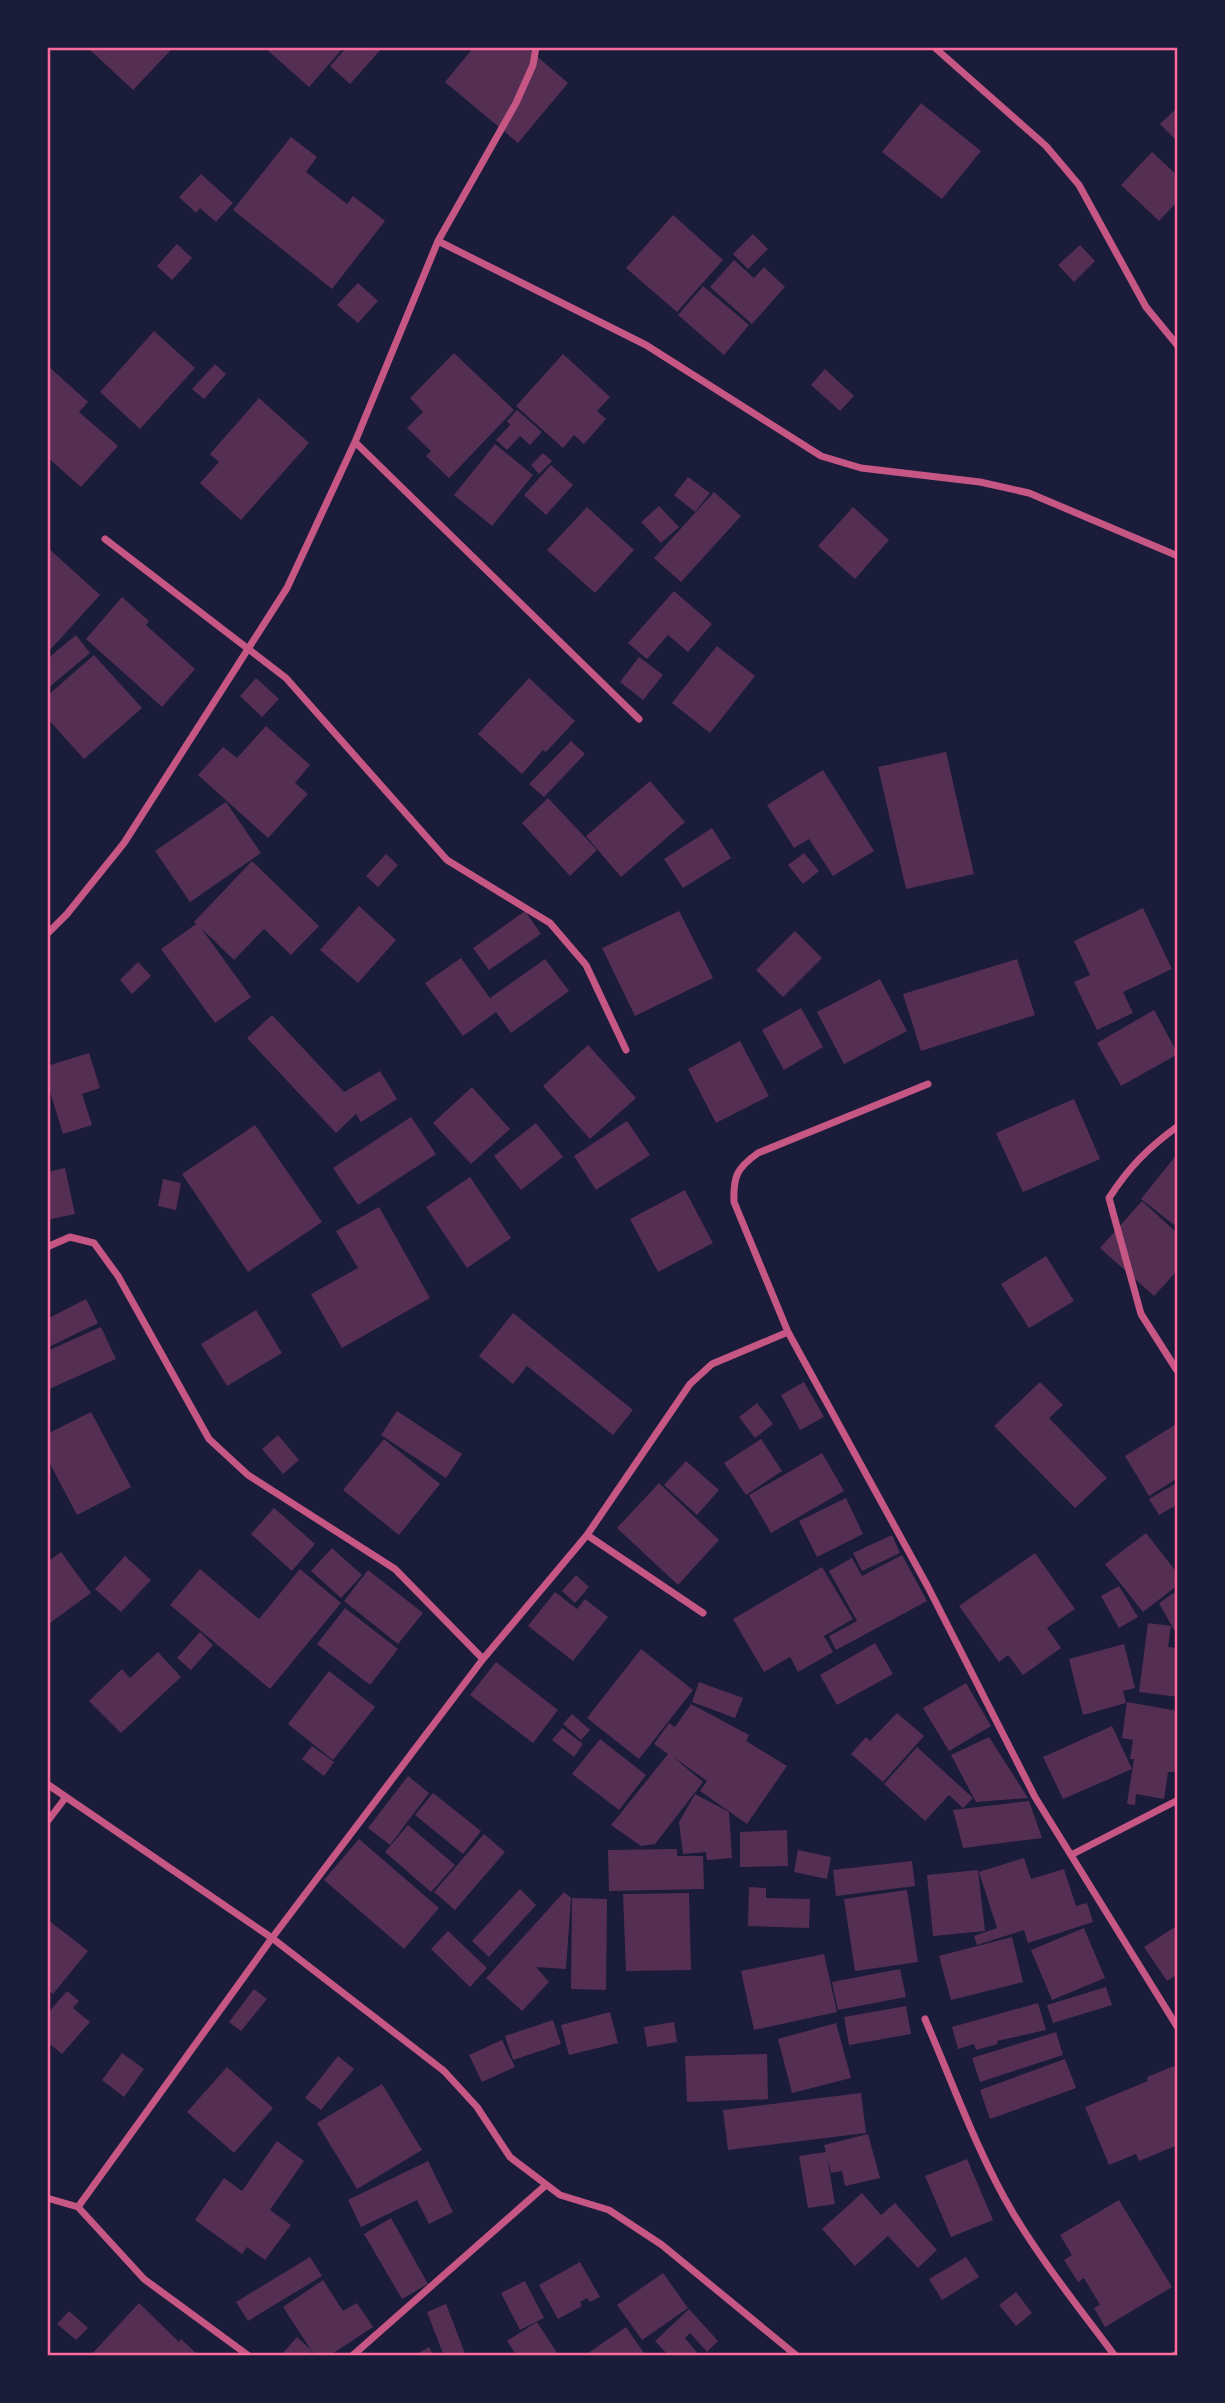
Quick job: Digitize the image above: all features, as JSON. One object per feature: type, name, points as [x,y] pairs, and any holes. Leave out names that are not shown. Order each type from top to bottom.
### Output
[{"type":"street","points":[[47,934],[67,914],[124,843],[287,588],[355,442],[438,241],[516,103],[533,65],[536,47]]},
{"type":"street","points":[[934,47],[1046,146],[1079,185],[1146,307],[1178,346]]},
{"type":"street","points":[[438,241],[646,345],[821,456],[861,468],[980,482],[1029,493],[1178,556]]},
{"type":"street","points":[[355,442],[639,719]]},
{"type":"street","points":[[104,539],[286,678],[447,860],[550,923],[586,965],[626,1050]]},
{"type":"street","points":[[928,1084],[758,1153],[742,1164],[733,1182],[734,1202],[788,1332],[928,1587],[1035,1797],[1178,2028]]},
{"type":"street","points":[[1178,1126],[1134,1163],[1109,1198],[1141,1314],[1178,1372]]},
{"type":"street","points":[[47,1247],[70,1237],[94,1243],[118,1276],[209,1438],[248,1475],[395,1569],[483,1659]]},
{"type":"street","points":[[78,2207],[272,1938],[483,1659],[587,1535],[690,1384],[712,1364],[788,1332]]},
{"type":"street","points":[[587,1535],[702,1613]]},
{"type":"street","points":[[47,1784],[272,1938],[444,2071],[477,2107],[510,2157],[560,2195],[609,2210],[662,2245],[797,2356]]},
{"type":"street","points":[[47,1822],[66,1797]]},
{"type":"street","points":[[1071,1856],[1178,1800]]},
{"type":"street","points":[[925,2019],[985,2159],[1012,2211],[1042,2257],[1115,2356]]},
{"type":"street","points":[[352,2356],[547,2185]]},
{"type":"street","points":[[47,2198],[78,2207],[144,2279],[249,2356]]},
{"type":"building","points":[[87,47],[166,47],[170,51],[133,90]]},
{"type":"building","points":[[264,47],[344,47],[309,87]]},
{"type":"building","points":[[347,47],[383,47],[350,84],[330,66]]},
{"type":"building","points":[[474,47],[526,47],[568,83],[518,143],[445,82]]},
{"type":"building","points":[[921,103],[981,151],[942,199],[882,152]]},
{"type":"building","points":[[1178,107],[1178,142],[1160,124]]},
{"type":"building","points":[[291,137],[317,157],[306,172],[347,204],[353,196],[385,221],[332,289],[233,210]]},
{"type":"building","points":[[1152,152],[1178,176],[1178,201],[1159,221],[1121,185]]},
{"type":"building","points":[[201,174],[233,203],[216,222],[200,208],[196,213],[179,197]]},
{"type":"building","points":[[673,215],[723,260],[677,312],[626,268]]},
{"type":"building","points":[[753,234],[768,249],[748,269],[733,254]]},
{"type":"building","points":[[177,244],[192,258],[172,280],[157,266]]},
{"type":"building","points":[[1080,245],[1095,261],[1074,282],[1058,265]]},
{"type":"building","points":[[734,260],[754,278],[764,267],[785,287],[752,324],[710,287]]},
{"type":"building","points":[[358,283],[378,301],[358,323],[337,305]]},
{"type":"building","points":[[703,286],[749,325],[724,355],[678,315]]},
{"type":"building","points":[[154,331],[195,368],[140,429],[100,392]]},
{"type":"building","points":[[454,353],[514,410],[449,478],[426,456],[431,451],[407,428],[423,412],[410,398]]},
{"type":"building","points":[[563,354],[610,397],[597,411],[606,419],[584,444],[574,435],[563,448],[516,406]]},
{"type":"building","points":[[215,364],[226,374],[204,399],[192,389]]},
{"type":"building","points":[[47,365],[88,402],[79,412],[118,446],[81,487],[47,457]]},
{"type":"building","points":[[825,369],[854,396],[840,411],[811,385]]},
{"type":"building","points":[[259,398],[309,443],[241,520],[200,483],[219,462],[210,454]]},
{"type":"building","points":[[517,410],[542,432],[530,445],[520,436],[507,450],[496,440],[510,425],[507,421]]},
{"type":"building","points":[[495,444],[533,475],[492,526],[454,495]]},
{"type":"building","points":[[543,453],[552,461],[539,474],[531,465]]},
{"type":"building","points":[[551,465],[573,485],[546,515],[524,495]]},
{"type":"building","points":[[688,477],[710,493],[695,512],[674,495]]},
{"type":"building","points":[[714,492],[741,516],[681,582],[654,558]]},
{"type":"building","points":[[659,506],[679,527],[661,543],[641,522]]},
{"type":"building","points":[[587,507],[634,550],[595,593],[547,550]]},
{"type":"building","points":[[853,507],[889,540],[855,579],[818,546]]},
{"type":"building","points":[[47,547],[100,595],[50,650],[47,647]]},
{"type":"building","points":[[674,591],[712,624],[688,652],[668,635],[647,659],[628,643]]},
{"type":"building","points":[[122,597],[149,621],[146,625],[195,669],[162,707],[86,639]]},
{"type":"building","points":[[76,635],[90,653],[47,689],[47,659]]},
{"type":"building","points":[[717,646],[755,676],[710,733],[672,703]]},
{"type":"building","points":[[94,655],[142,708],[84,759],[47,718],[47,696]]},
{"type":"building","points":[[639,657],[663,675],[643,700],[620,682]]},
{"type":"building","points":[[256,678],[279,699],[262,717],[240,696]]},
{"type":"building","points":[[529,678],[575,721],[546,752],[543,750],[522,774],[478,734]]},
{"type":"building","points":[[266,726],[310,765],[295,783],[308,794],[268,838],[198,775],[223,747],[237,758]]},
{"type":"building","points":[[571,741],[585,754],[544,797],[529,784]]},
{"type":"building","points":[[946,752],[974,874],[906,889],[878,767]]},
{"type":"building","points":[[823,770],[874,851],[833,876],[809,839],[794,848],[767,805]]},
{"type":"building","points":[[650,781],[685,822],[621,877],[586,836]]},
{"type":"building","points":[[548,798],[597,850],[570,876],[522,823]]},
{"type":"building","points":[[226,802],[261,853],[190,902],[155,851]]},
{"type":"building","points":[[712,828],[731,858],[683,888],[664,859]]},
{"type":"building","points":[[804,853],[819,871],[803,884],[788,865]]},
{"type":"building","points":[[386,854],[398,865],[378,887],[366,876]]},
{"type":"building","points":[[252,861],[319,926],[291,955],[264,929],[234,960],[201,928],[251,997],[215,1023],[161,949],[196,924],[194,922]]},
{"type":"building","points":[[359,906],[396,940],[358,983],[320,950]]},
{"type":"building","points":[[1143,908],[1172,969],[1123,992],[1133,1013],[1097,1030],[1074,982],[1090,975],[1074,941]]},
{"type":"building","points":[[525,911],[541,934],[489,970],[473,948]]},
{"type":"building","points":[[679,911],[713,978],[635,1016],[602,948]]},
{"type":"building","points":[[795,931],[822,958],[783,997],[756,970]]},
{"type":"building","points":[[461,958],[490,998],[545,959],[569,991],[511,1033],[496,1012],[463,1036],[425,983]]},
{"type":"building","points":[[1017,959],[1035,1015],[921,1051],[903,994]]},
{"type":"building","points":[[138,962],[151,976],[132,994],[120,980]]},
{"type":"building","points":[[880,979],[907,1031],[844,1064],[817,1012]]},
{"type":"building","points":[[801,1008],[823,1047],[784,1070],[762,1030]]},
{"type":"building","points":[[1154,1010],[1178,1054],[1121,1086],[1097,1043]]},
{"type":"building","points":[[272,1015],[344,1092],[380,1071],[397,1099],[361,1122],[356,1114],[336,1133],[247,1038]]},
{"type":"building","points":[[740,1041],[769,1096],[716,1123],[688,1069]]},
{"type":"building","points":[[588,1045],[636,1098],[590,1139],[543,1086]]},
{"type":"building","points":[[89,1053],[100,1088],[82,1094],[92,1125],[63,1134],[47,1082],[47,1066]]},
{"type":"building","points":[[472,1087],[510,1129],[471,1164],[433,1123]]},
{"type":"building","points":[[1074,1099],[1100,1159],[1023,1192],[996,1133]]},
{"type":"building","points":[[411,1117],[436,1154],[358,1205],[333,1168]]},
{"type":"building","points":[[627,1121],[650,1155],[596,1190],[574,1156]]},
{"type":"building","points":[[536,1123],[563,1157],[521,1190],[494,1156]]},
{"type":"building","points":[[255,1125],[322,1222],[248,1272],[182,1174]]},
{"type":"building","points":[[1178,1153],[1178,1228],[1141,1199]]},
{"type":"building","points":[[65,1168],[75,1214],[47,1220],[47,1172]]},
{"type":"building","points":[[470,1177],[511,1238],[467,1268],[426,1207]]},
{"type":"building","points":[[163,1179],[181,1183],[176,1210],[158,1206]]},
{"type":"building","points":[[685,1190],[713,1243],[658,1272],[630,1219]]},
{"type":"building","points":[[1142,1201],[1178,1234],[1178,1270],[1154,1296],[1100,1248]]},
{"type":"building","points":[[379,1207],[430,1298],[342,1348],[311,1294],[358,1268],[336,1231]]},
{"type":"building","points":[[1046,1256],[1074,1301],[1029,1328],[1001,1284]]},
{"type":"building","points":[[86,1299],[98,1323],[47,1348],[47,1319]]},
{"type":"building","points":[[256,1310],[282,1353],[227,1386],[201,1344]]},
{"type":"building","points":[[513,1313],[633,1410],[613,1435],[527,1366],[513,1384],[479,1356]]},
{"type":"building","points":[[101,1327],[116,1359],[47,1390],[47,1351]]},
{"type":"building","points":[[804,1382],[824,1417],[800,1430],[781,1395]]},
{"type":"building","points":[[1040,1382],[1063,1405],[1049,1418],[1107,1478],[1075,1508],[994,1426]]},
{"type":"building","points":[[757,1403],[773,1424],[755,1438],[739,1417]]},
{"type":"building","points":[[397,1411],[462,1454],[446,1478],[381,1435]]},
{"type":"building","points":[[91,1412],[131,1487],[77,1515],[47,1458],[47,1434]]},
{"type":"building","points":[[1178,1423],[1178,1478],[1149,1496],[1125,1456]]},
{"type":"building","points":[[278,1435],[299,1460],[283,1474],[262,1449]]},
{"type":"building","points":[[384,1439],[440,1484],[399,1535],[343,1490]]},
{"type":"building","points":[[761,1439],[782,1471],[746,1495],[724,1463]]},
{"type":"building","points":[[822,1453],[844,1491],[771,1533],[749,1495]]},
{"type":"building","points":[[686,1461],[719,1490],[697,1515],[664,1485]]},
{"type":"building","points":[[1178,1482],[1178,1504],[1159,1515],[1149,1499]]},
{"type":"building","points":[[659,1483],[719,1540],[678,1585],[617,1528]]},
{"type":"building","points":[[846,1498],[863,1534],[817,1557],[799,1521]]},
{"type":"building","points":[[274,1508],[315,1544],[292,1571],[251,1534]]},
{"type":"building","points":[[1146,1533],[1178,1574],[1178,1585],[1143,1612],[1105,1564]]},
{"type":"building","points":[[892,1535],[900,1553],[862,1571],[853,1553]]},
{"type":"building","points":[[332,1548],[362,1575],[341,1598],[311,1571]]},
{"type":"building","points":[[61,1552],[91,1593],[47,1625],[47,1562]]},
{"type":"building","points":[[1035,1553],[1075,1609],[1047,1628],[1061,1648],[1023,1675],[1008,1655],[999,1662],[959,1606]]},
{"type":"building","points":[[902,1555],[927,1601],[836,1650],[829,1636],[857,1621],[829,1571],[852,1558],[862,1576]]},
{"type":"building","points":[[125,1556],[151,1580],[121,1612],[95,1589]]},
{"type":"building","points":[[822,1567],[853,1619],[824,1636],[833,1652],[798,1672],[790,1657],[764,1672],[733,1619]]},
{"type":"building","points":[[200,1569],[259,1619],[300,1569],[341,1603],[270,1689],[170,1605]]},
{"type":"building","points":[[368,1570],[423,1613],[398,1644],[344,1601]]},
{"type":"building","points":[[576,1575],[589,1587],[575,1603],[562,1591]]},
{"type":"building","points":[[1119,1586],[1138,1617],[1119,1628],[1101,1596]]},
{"type":"building","points":[[1178,1590],[1178,1637],[1159,1603]]},
{"type":"building","points":[[555,1592],[577,1609],[585,1599],[608,1617],[573,1661],[528,1626]]},
{"type":"building","points":[[345,1608],[398,1649],[370,1685],[317,1644]]},
{"type":"building","points":[[1148,1623],[1171,1626],[1168,1647],[1178,1648],[1178,1697],[1139,1692]]},
{"type":"building","points":[[200,1632],[213,1645],[191,1670],[177,1658]]},
{"type":"building","points":[[875,1643],[893,1674],[837,1705],[820,1675]]},
{"type":"building","points":[[1124,1644],[1135,1688],[1123,1691],[1126,1703],[1083,1715],[1069,1659]]},
{"type":"building","points":[[641,1649],[693,1690],[639,1759],[587,1718]]},
{"type":"building","points":[[158,1652],[181,1677],[121,1733],[89,1701],[122,1669],[130,1678]]},
{"type":"building","points":[[496,1662],[558,1710],[533,1743],[470,1695]]},
{"type":"building","points":[[329,1671],[375,1707],[333,1760],[288,1724]]},
{"type":"building","points":[[699,1682],[743,1698],[735,1718],[692,1702]]},
{"type":"building","points":[[966,1683],[991,1726],[949,1751],[923,1708]]},
{"type":"building","points":[[1127,1702],[1178,1711],[1178,1759],[1175,1772],[1168,1772],[1164,1799],[1136,1794],[1135,1805],[1127,1804],[1134,1759],[1130,1759],[1133,1740],[1122,1738]]},
{"type":"building","points":[[691,1704],[749,1735],[746,1741],[787,1766],[747,1824],[700,1791],[707,1781],[672,1756],[703,1782],[655,1844],[641,1846],[611,1825],[668,1754],[654,1744],[669,1723],[675,1727]]},
{"type":"building","points":[[897,1713],[924,1736],[883,1782],[851,1754],[866,1737],[870,1741]]},
{"type":"building","points":[[572,1714],[590,1730],[581,1740],[563,1724]]},
{"type":"building","points":[[1112,1726],[1132,1769],[1063,1799],[1043,1757]]},
{"type":"building","points":[[562,1728],[583,1744],[574,1757],[552,1740]]},
{"type":"building","points":[[989,1737],[1028,1798],[976,1802],[951,1755]]},
{"type":"building","points":[[600,1739],[646,1775],[619,1810],[572,1774]]},
{"type":"building","points":[[312,1746],[334,1762],[324,1776],[302,1759]]},
{"type":"building","points":[[917,1747],[973,1798],[963,1808],[949,1795],[925,1821],[884,1784]]},
{"type":"building","points":[[408,1776],[429,1793],[390,1845],[368,1828]]},
{"type":"building","points":[[433,1793],[481,1831],[463,1854],[415,1815]]},
{"type":"building","points":[[695,1794],[729,1812],[732,1858],[707,1860],[706,1852],[683,1854],[679,1822]]},
{"type":"building","points":[[1029,1801],[1042,1838],[963,1848],[953,1810]]},
{"type":"building","points":[[408,1825],[455,1865],[431,1892],[385,1852]]},
{"type":"building","points":[[787,1830],[788,1866],[740,1867],[740,1832]]},
{"type":"building","points":[[484,1834],[505,1852],[455,1910],[434,1892]]},
{"type":"building","points":[[359,1839],[439,1908],[404,1949],[324,1880]]},
{"type":"building","points":[[677,1849],[677,1856],[703,1856],[704,1889],[609,1891],[608,1850]]},
{"type":"building","points":[[798,1850],[831,1857],[827,1879],[794,1872]]},
{"type":"building","points":[[1024,1858],[1031,1879],[1064,1869],[1076,1906],[1087,1903],[1093,1922],[1028,1943],[1024,1930],[977,1945],[974,1936],[997,1928],[979,1872]]},
{"type":"building","points":[[912,1861],[915,1886],[836,1896],[833,1870]]},
{"type":"building","points":[[978,1870],[985,1931],[933,1936],[927,1875]]},
{"type":"building","points":[[749,1887],[766,1888],[766,1898],[810,1899],[809,1928],[748,1926]]},
{"type":"building","points":[[520,1889],[536,1905],[489,1957],[472,1941]]},
{"type":"building","points":[[907,1890],[918,1962],[855,1971],[844,1899]]},
{"type":"building","points":[[564,1892],[571,1898],[566,1969],[536,1967],[549,1982],[522,2011],[486,1978]]},
{"type":"building","points":[[689,1893],[691,1970],[626,1971],[623,1894]]},
{"type":"building","points":[[572,1898],[607,1899],[606,1990],[571,1989]]},
{"type":"building","points":[[47,1919],[88,1951],[53,1994],[47,1989]]},
{"type":"building","points":[[1178,1925],[1178,1974],[1167,1981],[1144,1947]]},
{"type":"building","points":[[1084,1928],[1105,1978],[1052,2000],[1031,1950]]},
{"type":"building","points":[[448,1931],[487,1968],[470,1987],[431,1949]]},
{"type":"building","points":[[1012,1937],[1023,1982],[951,2000],[939,1956]]},
{"type":"building","points":[[824,1954],[837,2012],[754,2030],[741,1971]]},
{"type":"building","points":[[900,1969],[906,1997],[838,2010],[832,1982]]},
{"type":"building","points":[[1106,1987],[1112,2005],[1053,2023],[1047,2005]]},
{"type":"building","points":[[254,1989],[267,1999],[241,2031],[229,2022]]},
{"type":"building","points":[[67,1991],[79,2001],[73,2008],[90,2022],[62,2054],[47,2042],[47,2014]]},
{"type":"building","points":[[1038,2003],[1046,2030],[997,2041],[998,2044],[976,2050],[974,2044],[958,2049],[952,2027]]},
{"type":"building","points":[[906,2006],[911,2034],[849,2045],[844,2017]]},
{"type":"building","points":[[610,2012],[618,2043],[569,2055],[561,2025]]},
{"type":"building","points":[[553,2020],[561,2044],[513,2060],[505,2036]]},
{"type":"building","points":[[674,2022],[677,2042],[647,2047],[644,2027]]},
{"type":"building","points":[[836,2023],[851,2078],[792,2093],[778,2039]]},
{"type":"building","points":[[1056,2032],[1063,2055],[980,2082],[972,2058]]},
{"type":"building","points":[[502,2040],[515,2067],[482,2082],[469,2055]]},
{"type":"building","points":[[122,2053],[144,2069],[124,2097],[102,2080]]},
{"type":"building","points":[[767,2054],[768,2099],[687,2102],[685,2056]]},
{"type":"building","points":[[338,2056],[354,2069],[321,2110],[305,2098]]},
{"type":"building","points":[[1065,2059],[1076,2088],[990,2119],[980,2090]]},
{"type":"building","points":[[1174,2066],[1178,2074],[1178,2145],[1139,2161],[1136,2154],[1109,2165],[1085,2107],[1148,2081],[1147,2077]]},
{"type":"building","points":[[227,2067],[273,2108],[234,2153],[187,2112]]},
{"type":"building","points":[[382,2084],[422,2150],[357,2189],[317,2123]]},
{"type":"building","points":[[861,2093],[866,2133],[728,2150],[723,2110]]},
{"type":"building","points":[[868,2134],[880,2178],[845,2186],[842,2171],[831,2173],[827,2157],[835,2204],[808,2208],[799,2156],[826,2152],[824,2145]]},
{"type":"building","points":[[277,2141],[304,2161],[270,2210],[291,2225],[265,2260],[247,2247],[242,2254],[195,2220],[224,2178],[242,2191]]},
{"type":"building","points":[[967,2159],[993,2220],[951,2237],[925,2176]]},
{"type":"building","points":[[428,2161],[453,2212],[429,2224],[417,2200],[361,2227],[348,2200]]},
{"type":"building","points":[[862,2193],[881,2215],[895,2203],[937,2250],[918,2268],[888,2236],[855,2266],[822,2229]]},
{"type":"building","points":[[1119,2200],[1172,2287],[1105,2327],[1094,2308],[1100,2305],[1084,2278],[1078,2282],[1064,2260],[1072,2255],[1060,2235]]},
{"type":"building","points":[[391,2218],[428,2284],[402,2299],[364,2234]]},
{"type":"building","points":[[310,2257],[322,2276],[248,2321],[236,2302]]},
{"type":"building","points":[[966,2257],[979,2277],[942,2300],[929,2279]]},
{"type":"building","points":[[580,2262],[600,2297],[590,2302],[587,2298],[580,2302],[582,2306],[558,2319],[539,2285]]},
{"type":"building","points":[[663,2273],[688,2308],[642,2340],[617,2305]]},
{"type":"building","points":[[323,2280],[343,2311],[357,2303],[373,2327],[329,2356],[315,2356],[312,2351],[309,2356],[287,2356],[283,2353],[297,2337],[311,2350],[283,2307]]},
{"type":"building","points":[[525,2281],[544,2318],[520,2330],[501,2293]]},
{"type":"building","points":[[1016,2292],[1032,2313],[1016,2326],[999,2305]]},
{"type":"building","points":[[139,2303],[179,2342],[181,2339],[199,2356],[90,2356]]},
{"type":"building","points":[[446,2304],[466,2356],[444,2356],[427,2312]]},
{"type":"building","points":[[689,2309],[718,2341],[707,2352],[690,2333],[685,2338],[700,2356],[669,2356],[655,2341]]},
{"type":"building","points":[[69,2311],[88,2328],[76,2340],[57,2324]]},
{"type":"building","points":[[537,2322],[559,2356],[517,2356],[507,2341]]},
{"type":"building","points":[[626,2327],[646,2356],[584,2356]]},
{"type":"building","points":[[429,2347],[434,2356],[414,2356]]}]
